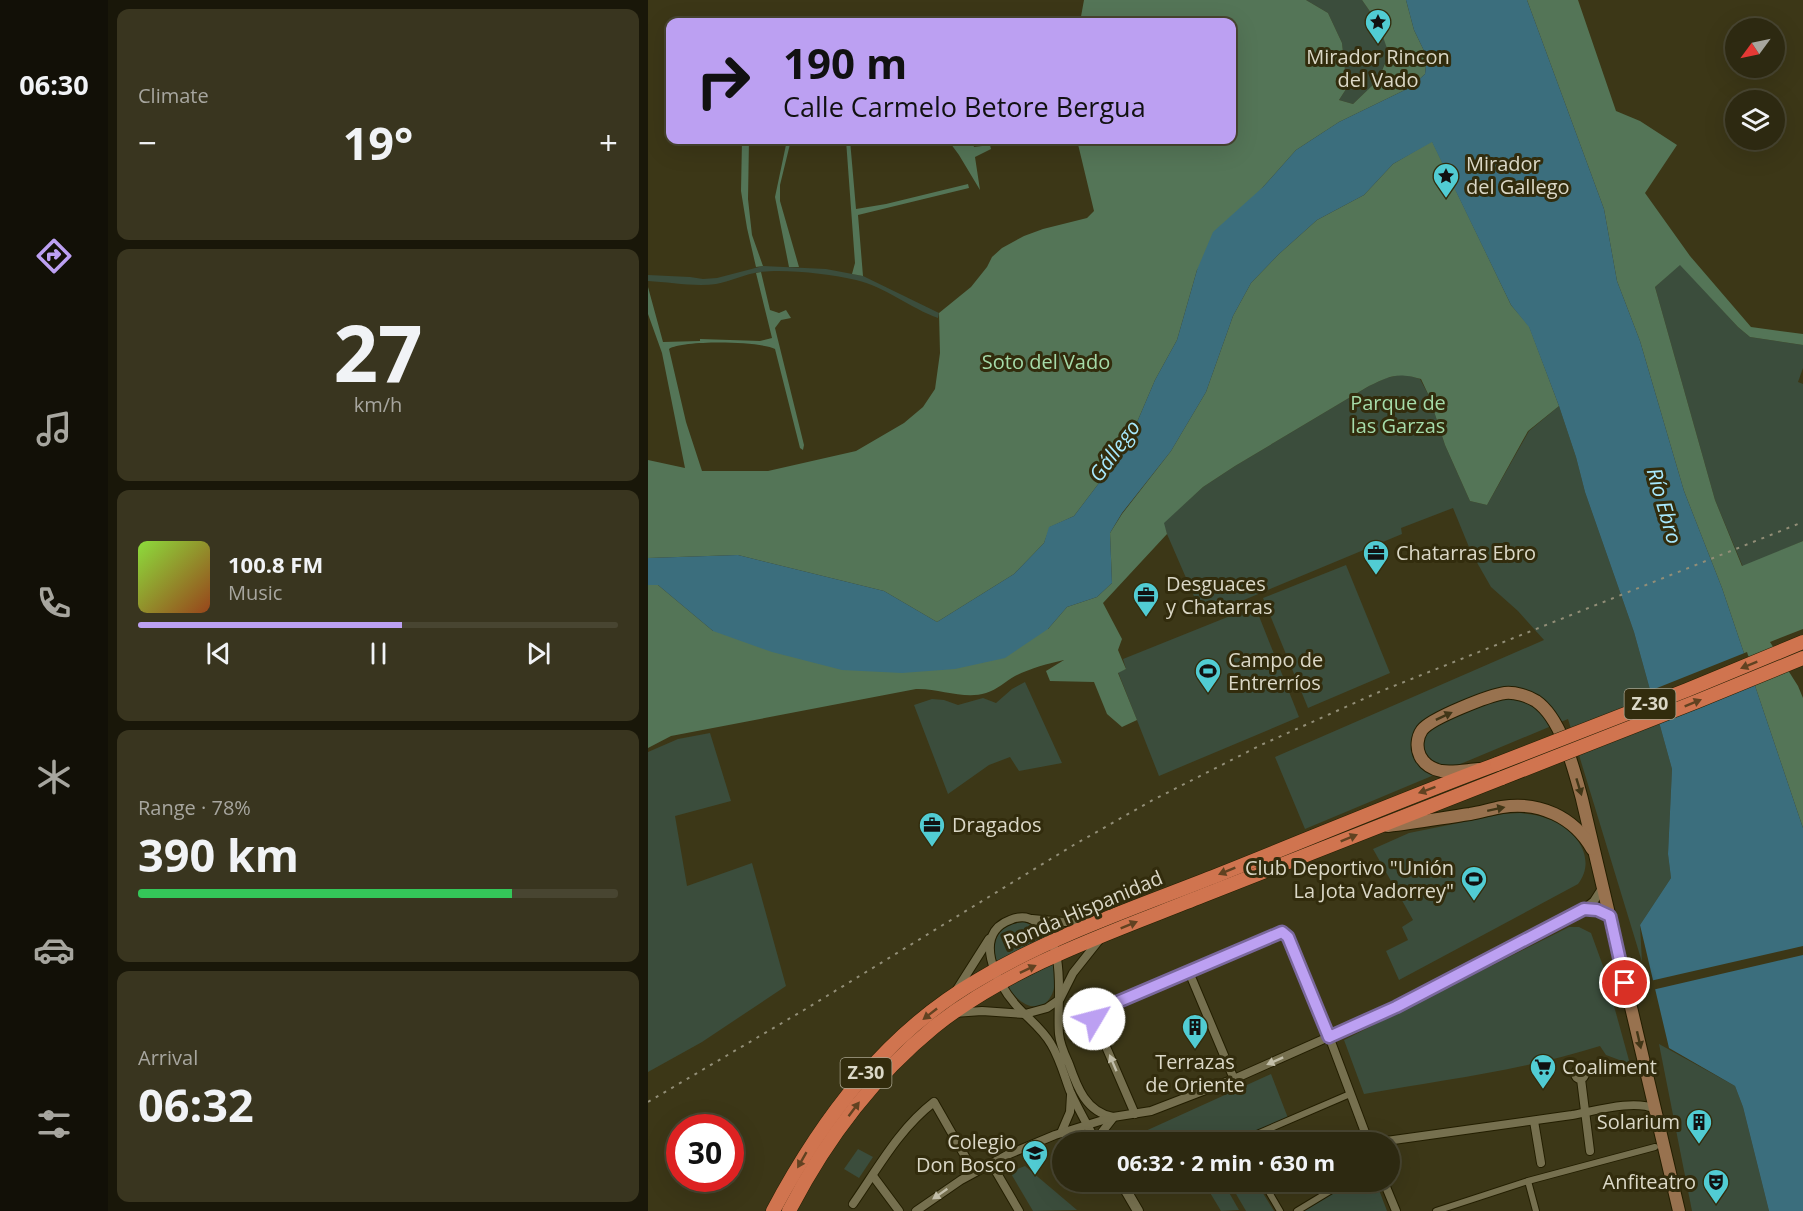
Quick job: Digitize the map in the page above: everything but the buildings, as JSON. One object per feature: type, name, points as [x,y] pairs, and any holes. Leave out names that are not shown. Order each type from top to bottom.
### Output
[{"type":"highway","name":"Ronda Hispanidad","points":[[789,1211],[824,1150],[858,1103],[887,1070],[935,1027],[985,992],[998,976],[1051,942],[1418,793],[1686,690],[1803,642]]},
{"type":"highway","name":"Ronda Hispanidad","points":[[773,1211],[815,1138],[848,1094],[886,1051],[952,996],[1803,658]]},
{"type":"main road","points":[[1482,770],[1450,771],[1431,768],[1418,752],[1419,734],[1431,722],[1496,695],[1515,694],[1536,701],[1549,715],[1565,745],[1582,799],[1679,1211]]},
{"type":"main road","points":[[1376,827],[1425,822],[1502,807],[1531,807],[1551,812],[1573,825],[1597,858]]},
{"type":"street","points":[[1064,1132],[1113,1117],[1151,1112],[1234,1079],[1396,1007],[1584,909],[1604,886]]},
{"type":"street","points":[[1584,909],[1597,910],[1610,916]]},
{"type":"street","points":[[952,996],[999,926],[1008,921],[1020,917],[1064,922],[1097,922]]},
{"type":"street","points":[[1030,918],[1042,927],[1056,956],[1062,1047],[1077,1087],[1084,1099],[1105,1116],[1113,1117]]},
{"type":"street","points":[[1135,1114],[1094,1019],[1096,1012],[1282,932],[1288,937],[1366,1132]]},
{"type":"street","points":[[992,936],[990,955],[998,976],[1015,1005],[1051,1044],[1091,1132]]},
{"type":"street","points":[[954,1013],[981,1011],[1025,1014],[1042,1010],[1060,999],[1073,973],[1102,936]]},
{"type":"street","points":[[1189,972],[1234,1079]]},
{"type":"street","points":[[1581,1079],[1592,1164]]},
{"type":"street","points":[[1061,1132],[1070,1112],[1071,1092]]},
{"type":"street","points":[[1261,1132],[1350,1094]]},
{"type":"street","points":[[1642,1105],[1652,1095]]},
{"type":"street","points":[[853,1204],[900,1136],[934,1102],[974,1172]]},
{"type":"street","points":[[1400,1139],[1642,1105],[1655,1109]]},
{"type":"street","points":[[1102,1132],[1113,1117]]},
{"type":"street","points":[[1534,1120],[1544,1177]]},
{"type":"street","points":[[916,1211],[974,1172],[1030,1144],[1052,1136]]},
{"type":"street","points":[[1436,1211],[1528,1181],[1655,1147]]},
{"type":"street","points":[[991,1163],[1019,1211]]},
{"type":"street","points":[[873,1176],[899,1211]]},
{"type":"street","points":[[1528,1181],[1536,1211]]},
{"type":"street","points":[[1127,1192],[1138,1211]]},
{"type":"street","points":[[1269,1192],[1280,1211]]},
{"type":"street","points":[[1297,1211],[1328,1192]]},
{"type":"street","points":[[1388,1192],[1396,1211]]},
{"type":"green space","name":"Soto del Vado","points":[[1084,0],[1306,0],[1328,13],[1342,43],[1345,70],[1350,83],[1339,100],[1353,104],[1378,80],[1389,54],[1378,23],[1362,0],[1406,0],[1414,30],[1427,57],[1425,74],[1411,87],[1339,122],[1296,150],[1263,187],[1197,270],[1177,340],[1118,458],[1074,516],[1050,527],[1044,543],[1014,574],[937,622],[884,591],[738,555],[648,558],[648,460],[685,468],[662,353],[648,314],[648,287],[663,342],[700,341],[700,339],[760,341],[772,338],[756,273],[761,272],[770,310],[779,313],[786,310],[791,318],[781,320],[775,328],[804,445],[803,450],[800,448],[775,349],[754,344],[704,343],[669,349],[686,422],[702,471],[768,471],[856,451],[904,423],[923,407],[935,389],[940,353],[939,313],[971,287],[992,257],[1002,248],[1024,236],[1087,218],[1094,211],[1078,144],[1236,144],[1236,18],[1081,18]]},
{"type":"green space","points":[[1306,0],[1362,0],[1378,23],[1389,53],[1378,80],[1353,104],[1339,100],[1350,83],[1345,70],[1342,43],[1328,13]]},
{"type":"green space","points":[[1527,0],[1578,0],[1616,111],[1640,121],[1677,145],[1645,193],[1690,256],[1751,327],[1803,334],[1803,345],[1750,337],[1680,265],[1655,287],[1715,500],[1742,566],[1803,541],[1803,629],[1770,642],[1803,698],[1803,828],[1722,588],[1684,491],[1640,341],[1617,281],[1604,209]]},
{"type":"green space","points":[[1432,141],[1511,305],[1529,326],[1559,406],[1528,431],[1487,505],[1470,501],[1445,445],[1421,379],[1405,376],[1389,378],[1369,386],[1203,487],[1164,523],[1167,534],[1103,603],[1122,639],[1118,650],[1126,669],[1118,673],[1137,720],[1122,727],[1107,714],[1094,682],[1050,681],[1046,671],[1064,660],[1027,671],[994,690],[978,695],[916,689],[671,736],[648,748],[648,585],[658,585],[713,631],[1048,629],[1067,607],[1097,597],[1112,583],[1110,533],[1171,451],[1206,392],[1233,316],[1251,283],[1317,220],[1364,195],[1393,164]]},
{"type":"green space","points":[[742,144],[749,144],[748,199],[752,235],[763,266],[756,267],[741,191]]},
{"type":"green space","points":[[786,144],[790,144],[780,185],[780,201],[799,267],[789,267],[775,197]]},
{"type":"green space","points":[[846,144],[850,144],[856,209],[968,184],[969,188],[858,215],[863,276],[852,274],[855,263]]},
{"type":"green space","points":[[951,144],[973,144],[974,147],[990,145],[991,149],[975,157],[980,190]]},
{"type":"green space","points":[[1680,264],[1750,337],[1803,345],[1803,368],[1798,382],[1803,384],[1803,541],[1743,567],[1715,500],[1655,287]]},
{"type":"green space","points":[[763,266],[826,269],[863,276],[939,313],[938,318],[867,283],[821,274],[760,272],[708,285],[648,281],[648,275],[717,278]]},
{"type":"green space","name":"Parque de las Garzas","points":[[1403,374],[1420,379],[1429,396],[1445,445],[1470,501],[1487,505],[1529,431],[1559,406],[1585,492],[1634,632],[1672,769],[1668,854],[1671,878],[1640,925],[1642,962],[1568,719],[1305,829],[1275,757],[1544,640],[1518,611],[1491,587],[1471,552],[1453,508],[1401,528],[1402,534],[1203,617],[1167,534],[1163,523],[1203,487],[1369,386],[1386,378]]},
{"type":"green space","points":[[1346,565],[1390,673],[1308,708],[1263,598]]},
{"type":"green space","name":"Campo de Entrerríos","points":[[1255,606],[1299,717],[1159,776],[1118,672],[1126,669],[1123,659]]},
{"type":"green space","points":[[1025,682],[1062,763],[1019,771],[1010,757],[989,765],[948,794],[914,705],[932,699],[958,705],[983,698],[996,703],[1012,689]]},
{"type":"green space","points":[[710,733],[731,801],[675,816],[687,886],[752,863],[786,986],[702,1042],[648,1072],[648,752],[678,739]]},
{"type":"green space","name":"Club Deportivo \"Unión La Jota Vadorrey\"","points":[[1520,813],[1558,823],[1575,837],[1581,845],[1586,864],[1584,874],[1578,884],[1399,980],[1386,951],[1408,940],[1402,927],[1413,920],[1373,849],[1409,833],[1503,814]]},
{"type":"green space","points":[[1024,922],[1041,933],[1045,939],[997,963],[994,947],[998,935],[1009,926]]},
{"type":"green space","points":[[1569,927],[1579,927],[1591,933],[1603,966],[1630,1064],[1606,1055],[1600,1046],[1513,1068],[1364,1094],[1344,1040]]},
{"type":"green space","points":[[1053,964],[1054,990],[1043,1004],[1035,1007],[1027,1005],[1008,987]]},
{"type":"green space","points":[[1659,1044],[1735,1086],[1743,1107],[1769,1211],[1692,1211]]},
{"type":"green space","points":[[1271,1074],[1288,1118],[1254,1132],[1143,1132]]},
{"type":"green space","points":[[858,1149],[873,1157],[859,1178],[844,1169]]},
{"type":"green space","points":[[1025,1166],[1052,1189],[1052,1192],[1056,1192],[1077,1210],[1033,1211],[1010,1172]]},
{"type":"green space","points":[[1210,1192],[1229,1192],[1239,1210],[1221,1211]]},
{"type":"green space","points":[[1235,1192],[1262,1192],[1274,1211],[1246,1211]]},
{"type":"green space","points":[[1335,1192],[1380,1192],[1387,1211],[1303,1211]]},
{"type":"water","name":"Río Ebro","points":[[1406,0],[1527,0],[1604,209],[1617,281],[1640,341],[1684,491],[1722,588],[1803,828],[1803,1211],[1769,1211],[1743,1107],[1735,1086],[1669,1048],[1640,925],[1671,878],[1668,854],[1672,769],[1634,632],[1585,492],[1559,406],[1529,327],[1511,305],[1432,142],[1393,164],[1364,195],[1317,220],[1251,283],[1233,316],[1206,392],[1171,451],[1122,513],[1110,533],[1112,583],[1097,597],[1067,607],[1048,629],[1005,658],[955,669],[902,673],[842,670],[772,652],[713,631],[658,585],[648,585],[648,558],[738,555],[884,591],[937,622],[1014,574],[1044,543],[1049,527],[1074,516],[1118,458],[1177,340],[1197,270],[1213,232],[1263,187],[1296,150],[1339,122],[1411,87],[1425,74],[1427,57],[1414,30]]},
{"type":"pier","points":[[1747,652],[1757,683],[1656,723],[1647,692]]},
{"type":"pier","points":[[1803,946],[1803,955],[1652,990],[1650,981]]},
{"type":"railway","points":[[648,1102],[804,1010],[1072,846],[1151,801],[1261,745],[1379,692],[1803,522]]},
{"type":"place","name":"Mirador Rincon del Vado","points":[[1378,45]]},
{"type":"place","name":"Mirador del Gallego","points":[[1446,199]]},
{"type":"place","name":"Chatarras Ebro","points":[[1376,576]]},
{"type":"place","name":"Desguaces y Chatarras","points":[[1146,618]]},
{"type":"place","name":"Campo de Entrerríos","points":[[1208,694]]},
{"type":"place","name":"Dragados","points":[[932,848]]},
{"type":"place","name":"Club Deportivo \"Unión La Jota Vadorrey\"","points":[[1474,902]]},
{"type":"place","name":"Terrazas de Oriente","points":[[1195,1050]]},
{"type":"place","name":"Coaliment","points":[[1543,1090]]},
{"type":"place","name":"Solarium","points":[[1699,1145]]},
{"type":"place","name":"Colegio Don Bosco","points":[[1035,1176]]},
{"type":"place","name":"Anfiteatro","points":[[1716,1205]]},
{"type":"route","points":[[1094,1019],[1096,1012],[1101,1009],[1282,932],[1288,937],[1329,1037],[1451,980],[1584,909],[1597,910],[1610,916],[1625,983]]},
{"type":"water label","name":"Gállego","points":[[1115,451]]}]
